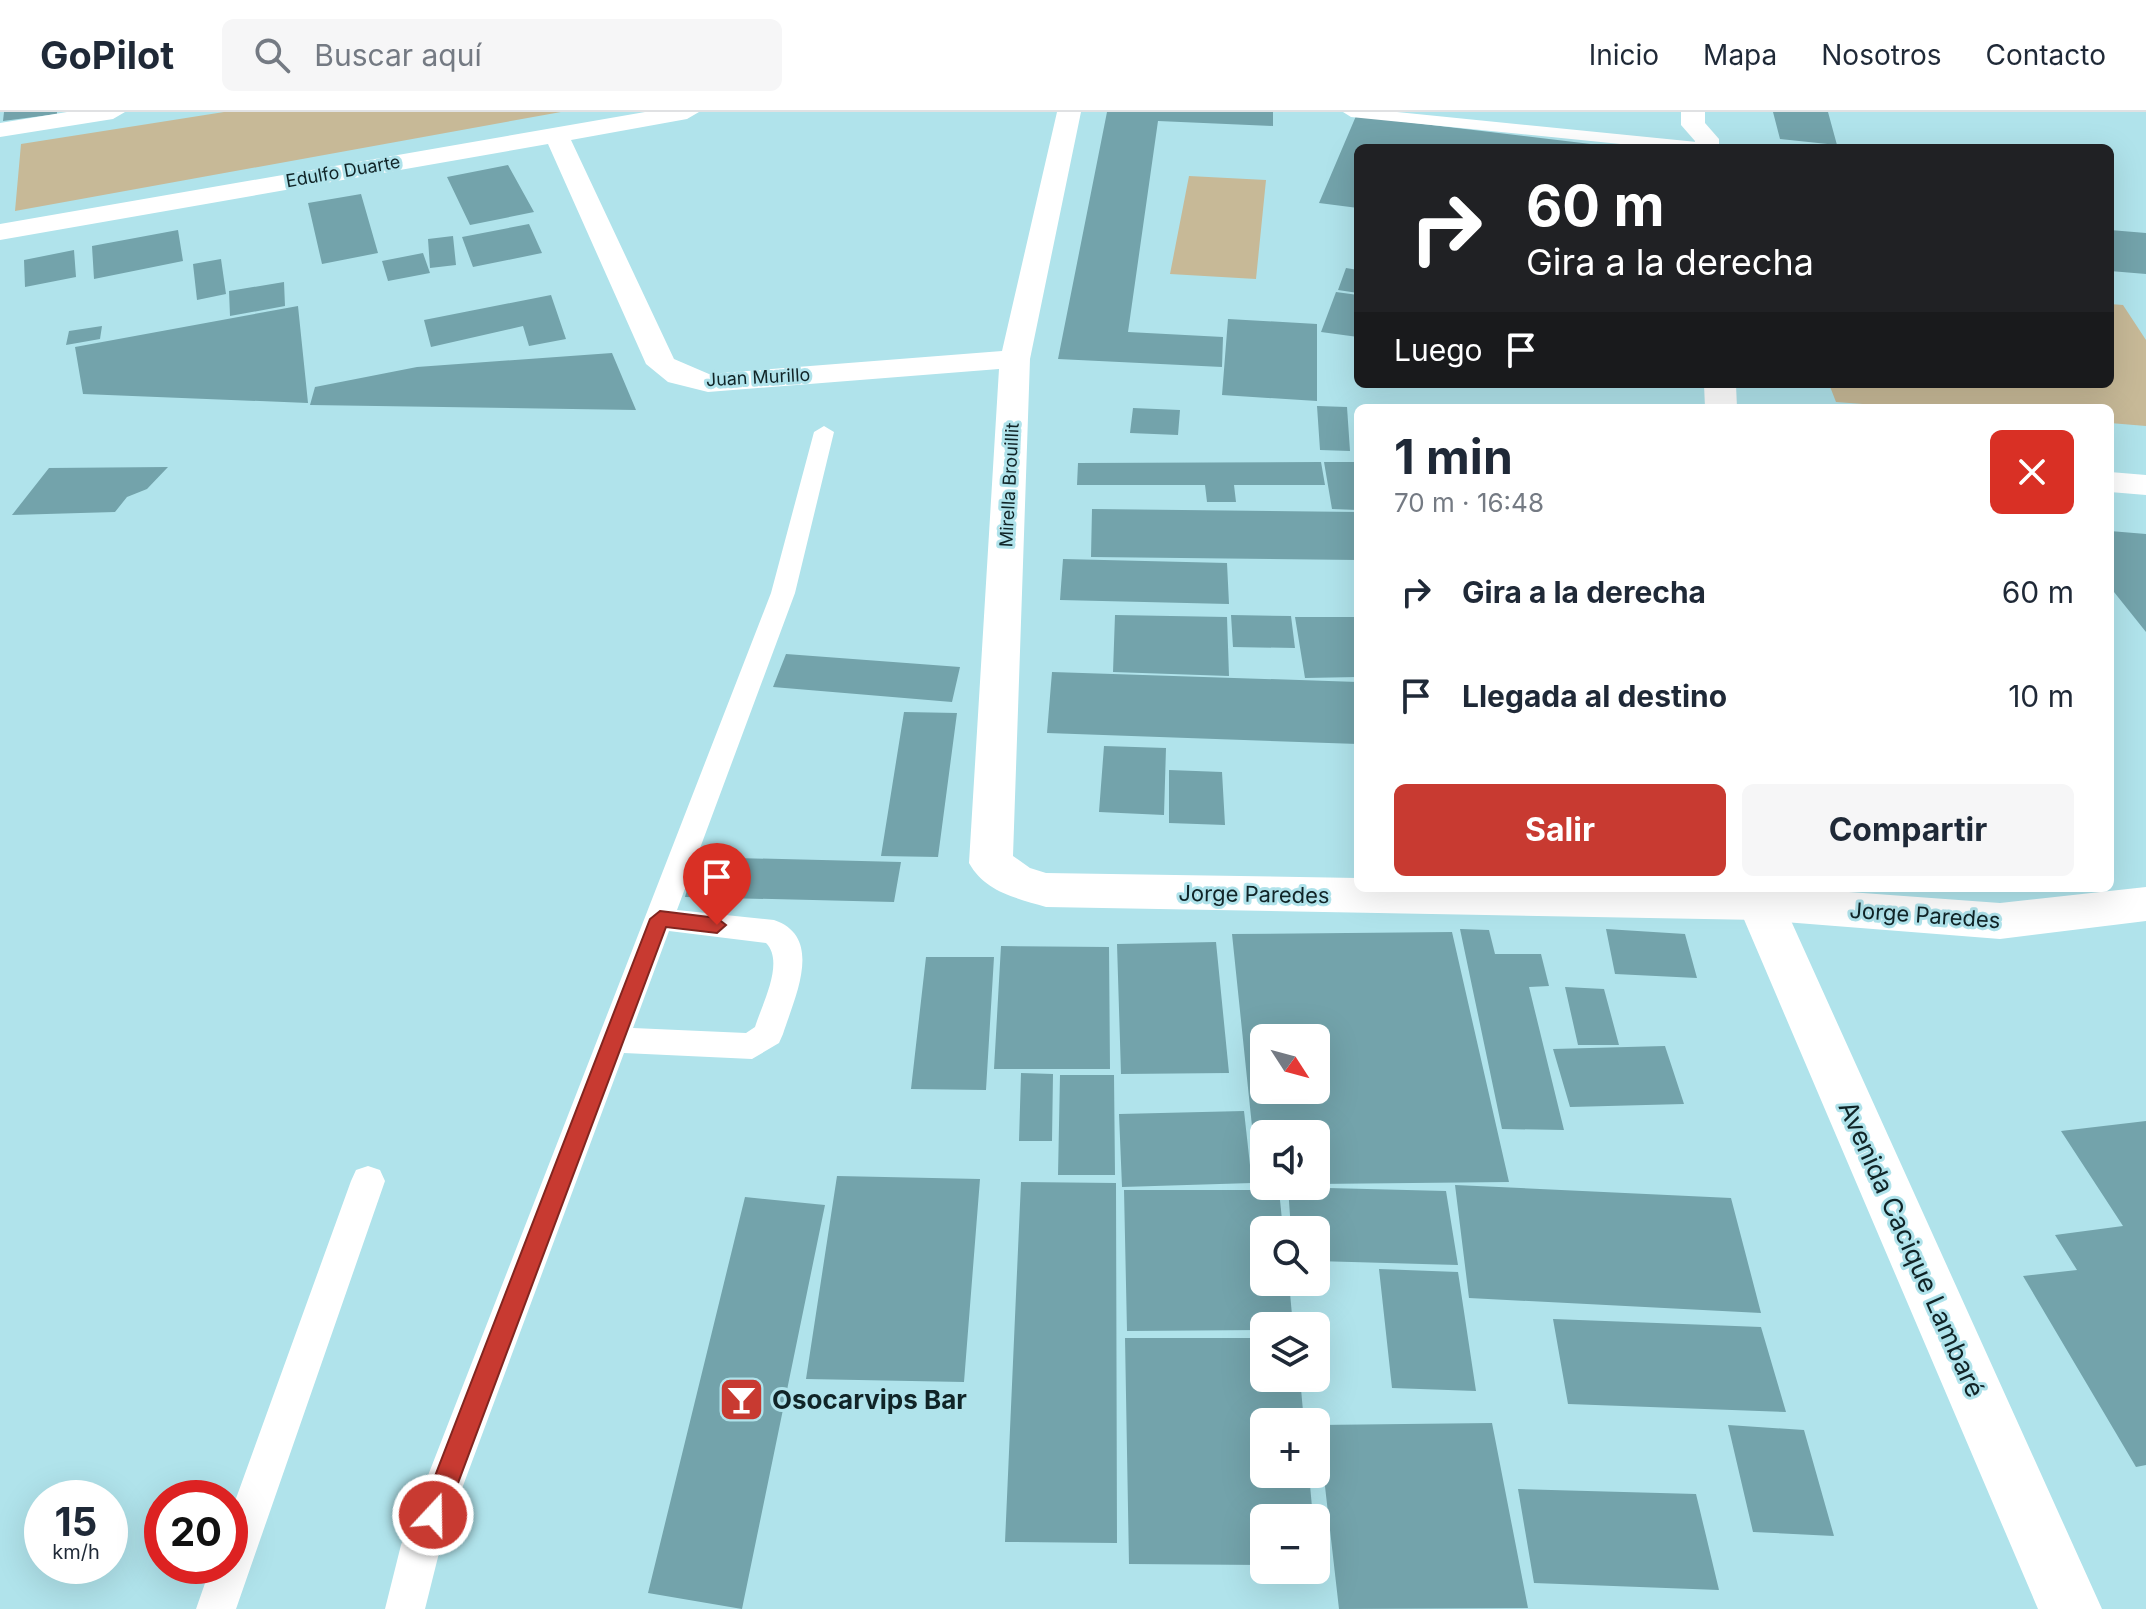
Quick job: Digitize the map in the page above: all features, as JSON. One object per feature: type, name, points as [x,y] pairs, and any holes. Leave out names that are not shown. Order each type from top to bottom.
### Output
[{"type":"street","points":[[0,130],[113,112]]},
{"type":"street","name":"Edulfo Duarte","points":[[0,232],[687,112]]},
{"type":"street","name":"Mirella Brouillit","points":[[991,863],[1015,359],[1069,112]]},
{"type":"street","points":[[1693,112],[1693,125],[1706,144]]},
{"type":"street","points":[[1708,144],[1723,127],[1722,113]]},
{"type":"street","name":"Juan Murillo","points":[[556,133],[661,364],[679,375],[708,383],[1015,359]]},
{"type":"street","points":[[2114,482],[2146,485]]},
{"type":"street","name":"Jorge Paredes","points":[[991,863],[1015,881],[1046,890],[1760,895],[2000,921],[2093,899],[2146,904]]},
{"type":"street","name":"Avenida Cacique Lambaré","points":[[1760,895],[2070,1609]]},
{"type":"lane","points":[[1351,112],[1696,144]]},
{"type":"lane","points":[[405,1609],[421,1545],[783,593],[824,432]]},
{"type":"lane","points":[[613,1040],[752,1046],[768,1034],[790,961],[786,944],[774,932],[660,919]]},
{"type":"lane","points":[[216,1609],[368,1181]]},
{"type":"shaded area","points":[[224,112],[561,112],[15,211],[21,144]]},
{"type":"shaded area","points":[[1189,176],[1266,180],[1256,279],[1170,274]]},
{"type":"shaded area","points":[[2114,304],[2123,305],[2146,340],[2146,426],[2114,423],[2114,404],[1836,402],[1831,388],[2114,388]]},
{"type":"building","points":[[4,112],[57,112],[57,114],[3,121]]},
{"type":"building","points":[[1107,112],[1273,112],[1273,126],[1158,121],[1128,332],[1223,337],[1222,367],[1058,359]]},
{"type":"building","points":[[1773,112],[1828,112],[1837,144],[1828,144],[1780,139]]},
{"type":"building","points":[[1356,116],[1591,144],[1354,144],[1354,207],[1319,203]]},
{"type":"building","points":[[508,165],[534,212],[470,225],[447,177]]},
{"type":"building","points":[[361,194],[378,253],[322,264],[308,203]]},
{"type":"building","points":[[529,224],[542,253],[473,267],[462,237]]},
{"type":"building","points":[[178,230],[183,261],[94,279],[92,246]]},
{"type":"building","points":[[2114,230],[2146,233],[2146,274],[2114,271]]},
{"type":"building","points":[[453,236],[456,265],[430,268],[428,239]]},
{"type":"building","points":[[74,250],[76,277],[25,287],[24,260]]},
{"type":"building","points":[[423,253],[430,273],[388,281],[382,261]]},
{"type":"building","points":[[221,259],[226,294],[197,300],[193,264]]},
{"type":"building","points":[[1346,268],[1354,269],[1354,292],[1338,290]]},
{"type":"building","points":[[284,282],[285,306],[230,316],[229,291]]},
{"type":"building","points":[[1336,292],[1354,294],[1354,336],[1321,332]]},
{"type":"building","points":[[551,295],[566,339],[529,346],[523,326],[431,347],[424,320]]},
{"type":"building","points":[[298,306],[308,403],[83,394],[75,347]]},
{"type":"building","points":[[1228,319],[1317,324],[1317,401],[1222,395]]},
{"type":"building","points":[[102,326],[100,339],[66,345],[69,331]]},
{"type":"building","points":[[612,353],[636,410],[310,405],[315,387],[417,367]]},
{"type":"building","points":[[1317,406],[1347,407],[1350,451],[1320,450]]},
{"type":"building","points":[[1133,408],[1180,410],[1178,435],[1130,433]]},
{"type":"building","points":[[1321,462],[1325,485],[1234,485],[1236,502],[1207,502],[1205,485],[1077,485],[1078,463]]},
{"type":"building","points":[[1324,462],[1354,462],[1354,510],[1332,509]]},
{"type":"building","points":[[168,467],[147,489],[127,497],[115,512],[12,515],[49,468]]},
{"type":"building","points":[[1092,509],[1354,512],[1354,560],[1091,557]]},
{"type":"building","points":[[2114,531],[2146,534],[2146,632],[2114,592]]},
{"type":"building","points":[[1063,559],[1227,563],[1229,604],[1060,600]]},
{"type":"building","points":[[1115,615],[1227,617],[1229,676],[1113,672]]},
{"type":"building","points":[[1231,615],[1291,616],[1295,648],[1233,647]]},
{"type":"building","points":[[1295,617],[1354,617],[1354,677],[1305,678]]},
{"type":"building","points":[[786,654],[960,667],[952,702],[773,687]]},
{"type":"building","points":[[1052,672],[1354,682],[1354,744],[1047,733]]},
{"type":"building","points":[[904,712],[957,713],[938,857],[881,856]]},
{"type":"building","points":[[1104,746],[1166,748],[1164,815],[1099,812]]},
{"type":"building","points":[[1169,770],[1222,772],[1225,825],[1169,823]]},
{"type":"building","points":[[696,857],[901,862],[894,902],[685,897]]},
{"type":"building","points":[[1460,929],[1489,930],[1495,954],[1541,954],[1549,986],[1529,987],[1564,1130],[1502,1129]]},
{"type":"building","points":[[1606,929],[1685,934],[1697,978],[1615,974]]},
{"type":"building","points":[[1452,932],[1509,1182],[1330,1184],[1330,1120],[1251,1120],[1232,934]]},
{"type":"building","points":[[1216,942],[1229,1073],[1121,1074],[1117,944]]},
{"type":"building","points":[[1001,946],[1109,947],[1110,1069],[994,1069]]},
{"type":"building","points":[[926,957],[994,957],[986,1090],[911,1089]]},
{"type":"building","points":[[1565,987],[1604,989],[1619,1045],[1578,1045]]},
{"type":"building","points":[[1665,1046],[1684,1104],[1570,1107],[1553,1049]]},
{"type":"building","points":[[1021,1073],[1053,1074],[1052,1141],[1019,1141]]},
{"type":"building","points":[[1060,1075],[1114,1075],[1115,1175],[1058,1175]]},
{"type":"building","points":[[1244,1111],[1250,1183],[1122,1187],[1119,1114]]},
{"type":"building","points":[[2146,1121],[2146,1465],[2136,1467],[2023,1276],[2077,1270],[2055,1235],[2123,1226],[2061,1131]]},
{"type":"building","points":[[837,1176],[980,1179],[964,1382],[806,1379]]},
{"type":"building","points":[[1021,1182],[1116,1183],[1117,1543],[1005,1542]]},
{"type":"building","points":[[1455,1185],[1731,1198],[1761,1313],[1469,1298]]},
{"type":"building","points":[[1330,1188],[1446,1191],[1458,1265],[1330,1261],[1330,1216],[1290,1216],[1289,1200],[1330,1200]]},
{"type":"building","points":[[1124,1190],[1250,1190],[1250,1200],[1280,1200],[1282,1216],[1250,1216],[1250,1296],[1290,1296],[1292,1312],[1250,1312],[1250,1330],[1127,1331]]},
{"type":"building","name":"Osocarvips Bar","points":[[745,1197],[825,1205],[742,1609],[648,1593]]},
{"type":"building","points":[[1379,1269],[1458,1272],[1476,1391],[1392,1388]]},
{"type":"building","points":[[1553,1319],[1761,1327],[1786,1412],[1568,1404]]},
{"type":"building","points":[[1125,1338],[1250,1338],[1250,1392],[1301,1392],[1303,1408],[1250,1408],[1250,1488],[1310,1488],[1312,1504],[1250,1504],[1250,1565],[1129,1564]]},
{"type":"building","points":[[1492,1423],[1528,1608],[1339,1609],[1330,1504],[1327,1504],[1325,1488],[1330,1488],[1330,1425]]},
{"type":"building","points":[[1728,1425],[1804,1430],[1834,1536],[1753,1532]]},
{"type":"building","points":[[1518,1489],[1696,1494],[1719,1590],[1534,1583]]},
{"type":"place","name":"Osocarvips Bar","points":[[741,1399]]},
{"type":"route","points":[[433,1515],[660,919],[717,925]]}]
